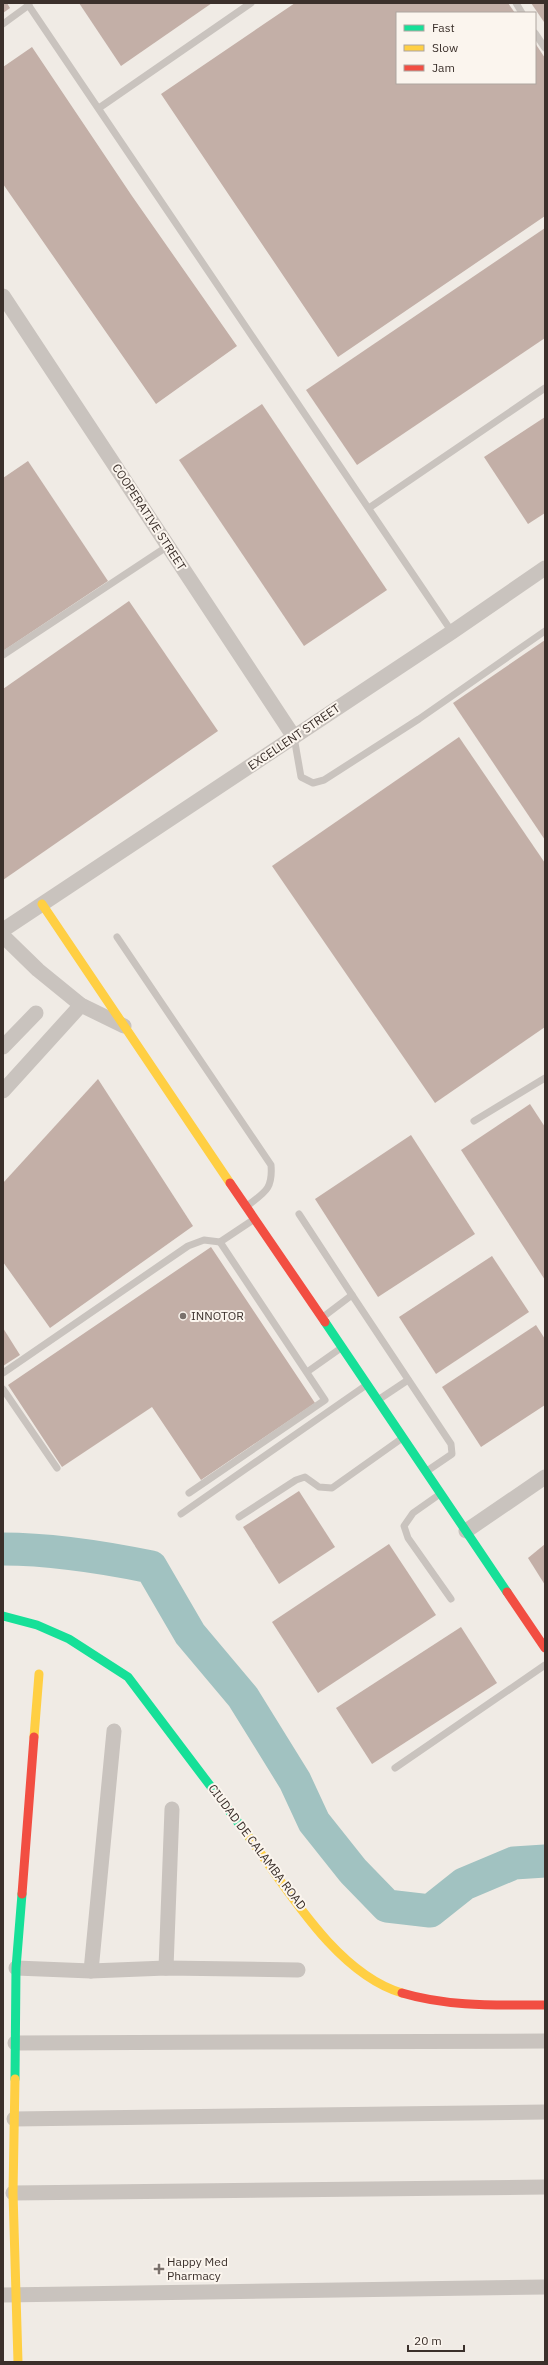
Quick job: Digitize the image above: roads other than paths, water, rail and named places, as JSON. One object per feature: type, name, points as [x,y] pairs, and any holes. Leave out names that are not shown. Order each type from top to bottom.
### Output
[{"type":"street","name":"COOPERATIVE STREET","points":[[3,296],[294,737]]},
{"type":"street","name":"EXCELLENT STREET","points":[[3,930],[452,632],[545,568]]},
{"type":"street","points":[[42,904],[247,1206],[367,1385],[376,1401],[545,1648]]},
{"type":"street","points":[[3,936],[38,970],[81,1005],[125,1026]]},
{"type":"street","points":[[3,1091],[81,1005]]},
{"type":"street","points":[[3,1047],[36,1013]]},
{"type":"street","points":[[466,1531],[545,1477]]},
{"type":"street","name":"CIUDAD DE CALAMBA ROAD","points":[[3,1616],[41,1626],[97,1654],[128,1677],[322,1935],[355,1969],[389,1990],[432,2002],[462,2005],[545,2005]]},
{"type":"street","points":[[18,2362],[10,2295],[16,1968],[39,1674]]},
{"type":"street","points":[[91,1971],[114,1732]]},
{"type":"street","points":[[166,1968],[172,1809]]},
{"type":"street","points":[[16,1968],[91,1971],[166,1968],[298,1970]]},
{"type":"street","points":[[15,2042],[545,2041]]},
{"type":"street","points":[[14,2119],[545,2112]]},
{"type":"street","points":[[13,2193],[545,2187]]},
{"type":"street","points":[[10,2295],[545,2287]]},
{"type":"lane","points":[[99,108],[251,3]]},
{"type":"lane","points":[[516,3],[521,12]]},
{"type":"lane","points":[[3,24],[28,4],[452,632]]},
{"type":"lane","points":[[536,34],[545,48]]},
{"type":"lane","points":[[369,508],[545,388]]},
{"type":"lane","points":[[3,655],[168,546]]},
{"type":"lane","points":[[294,737],[301,776],[313,783],[324,780],[419,719],[545,631]]},
{"type":"lane","points":[[117,937],[271,1165],[272,1178],[268,1189],[247,1206]]},
{"type":"lane","points":[[474,1121],[545,1078]]},
{"type":"lane","points":[[299,1214],[452,1449],[452,1454],[425,1472]]},
{"type":"lane","points":[[3,1373],[188,1246],[204,1240],[220,1242],[255,1219]]},
{"type":"lane","points":[[190,1493],[325,1400],[220,1242]]},
{"type":"lane","points":[[322,1318],[352,1295]]},
{"type":"lane","points":[[307,1372],[342,1348]]},
{"type":"lane","points":[[376,1401],[408,1380]]},
{"type":"lane","points":[[181,1514],[367,1385]]},
{"type":"lane","points":[[3,1390],[57,1468]]},
{"type":"lane","points":[[239,1517],[296,1480],[305,1477],[320,1487],[332,1488],[402,1438]]},
{"type":"lane","points":[[440,1494],[413,1513],[404,1526],[408,1538],[451,1599]]},
{"type":"lane","points":[[395,1768],[545,1665]]},
{"type":"waterway","points":[[3,1549],[40,1550],[77,1554],[151,1567],[190,1634],[243,1697],[295,1781],[314,1822],[353,1871],[387,1906],[430,1911],[464,1884],[514,1863],[545,1861]]},
{"type":"place","name":"INNOTOR","points":[[183,1316]]},
{"type":"place","name":"Happy Med Pharmacy","points":[[159,2269]]}]
